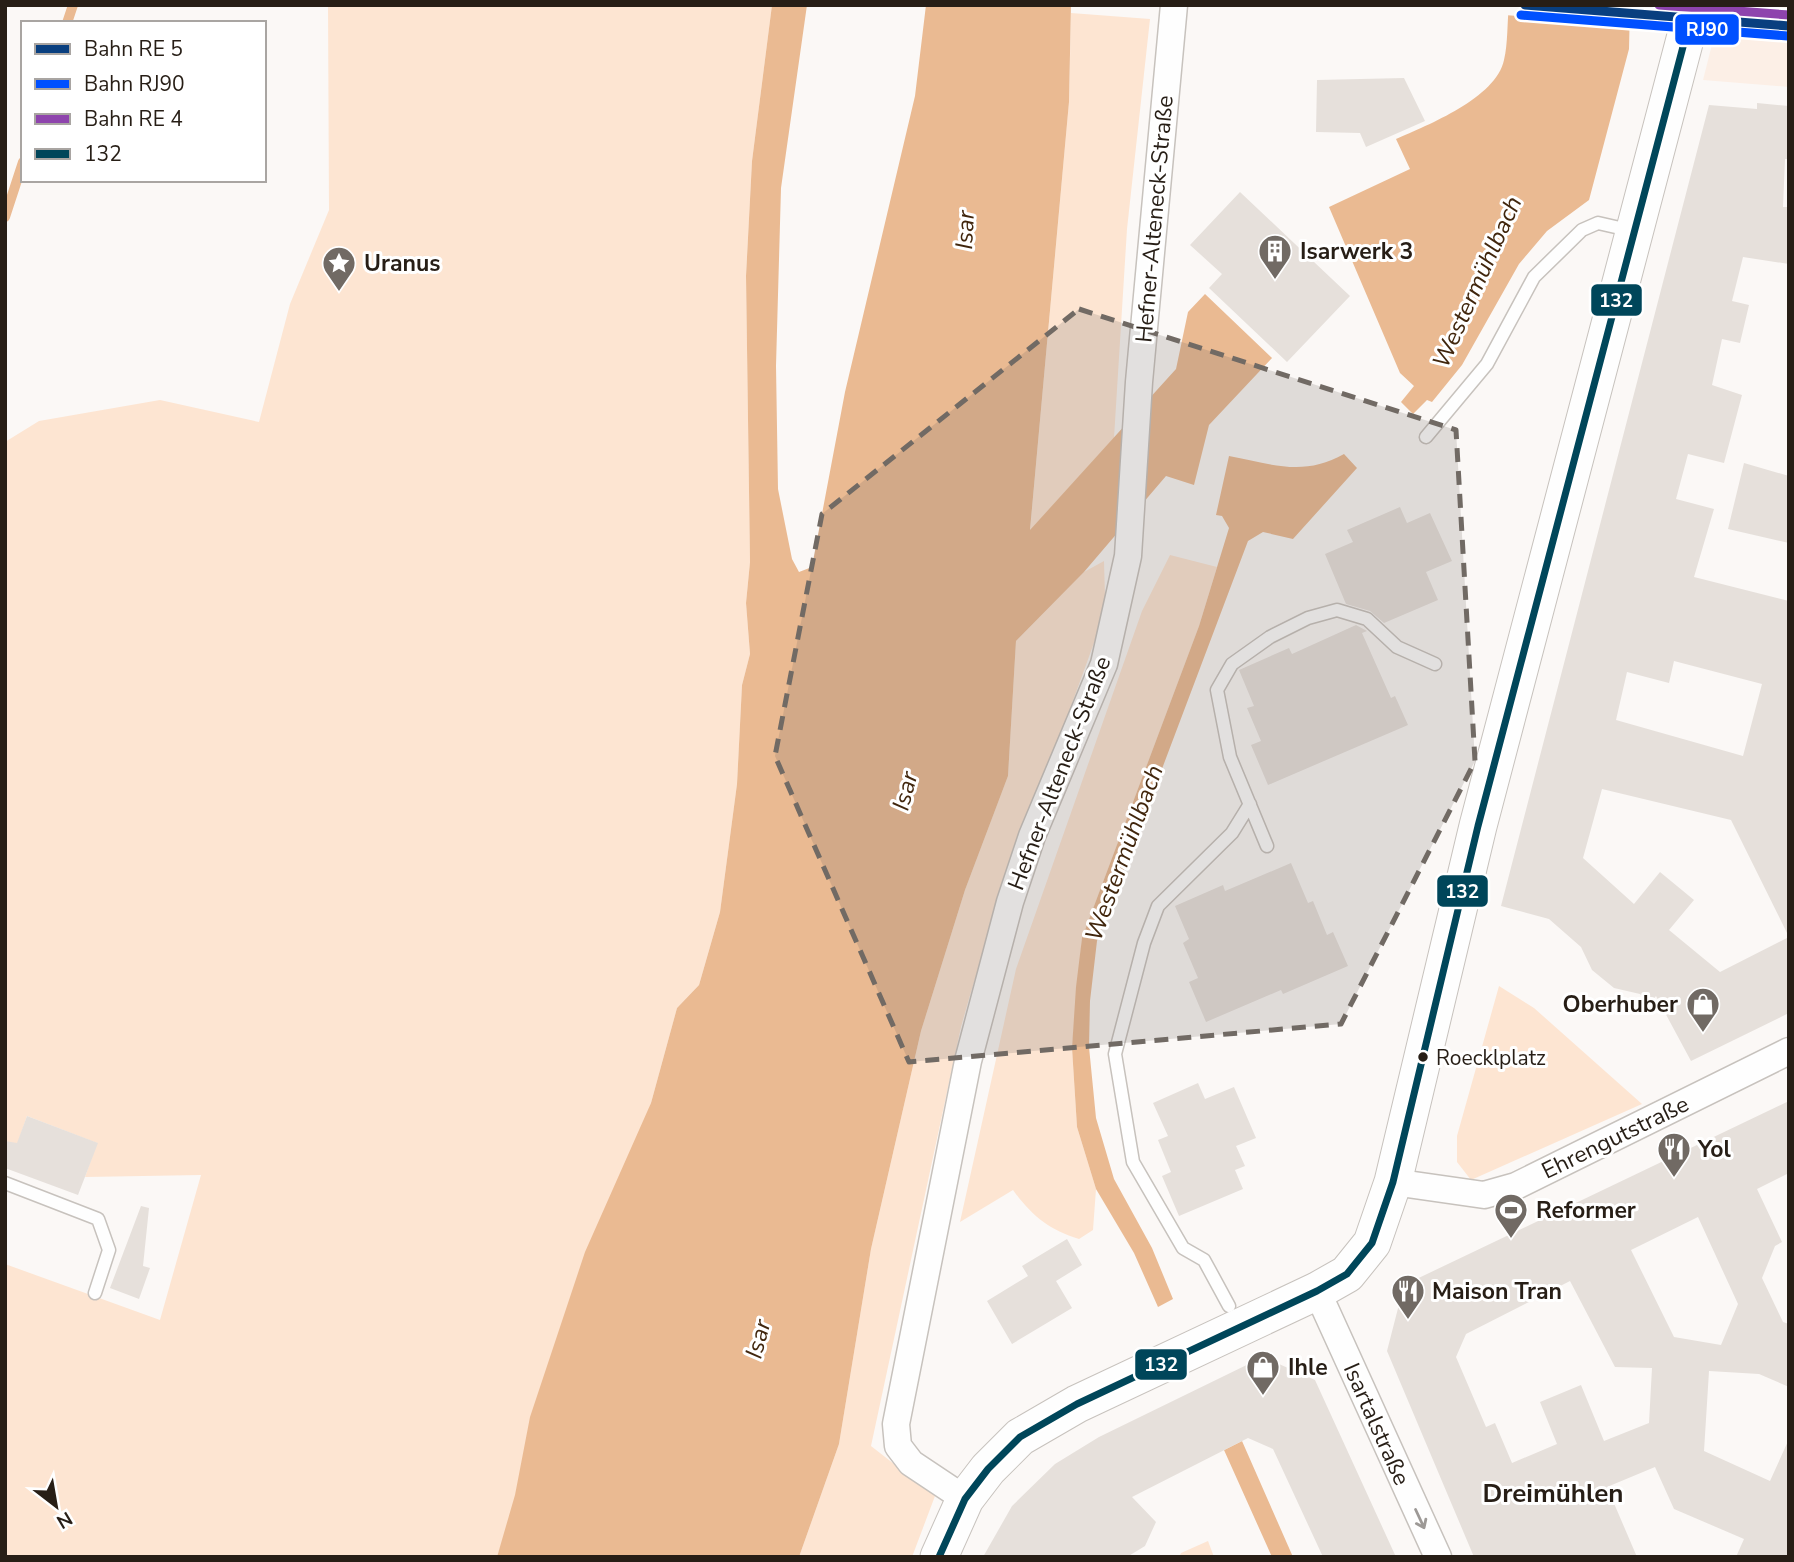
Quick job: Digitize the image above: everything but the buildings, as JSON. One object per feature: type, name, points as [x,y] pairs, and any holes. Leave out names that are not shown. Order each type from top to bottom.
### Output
[{"type":"main road","points":[[939,1557],[965,1499],[988,1469],[1020,1437],[1077,1404],[1317,1291],[1347,1274],[1359,1262],[1379,1227],[1393,1182],[1478,826],[1694,5]]},
{"type":"street","name":"Hefner-Alteneck-Straße","points":[[965,1499],[911,1462],[898,1446],[896,1424],[968,1061],[1010,902],[1032,836],[1104,664],[1131,531],[1139,382],[1174,5]]},
{"type":"street","name":"Ehrengutstraße","points":[[1393,1182],[1484,1195],[1516,1186],[1789,1051]]},
{"type":"street","name":"Isartalstraße","points":[[1317,1291],[1438,1557]]},
{"type":"lane","points":[[1426,437],[1487,364],[1534,277],[1582,230],[1598,223],[1634,231]]},
{"type":"lane","points":[[1267,846],[1230,757],[1217,690],[1232,664],[1279,632],[1308,618],[1337,610],[1367,619],[1397,647],[1435,664]]},
{"type":"lane","points":[[1229,1306],[1204,1260],[1183,1248],[1133,1161],[1115,1054],[1144,943],[1158,906],[1231,833],[1250,804]]},
{"type":"lane","points":[[5,1183],[98,1219],[109,1250],[94,1293]]},
{"type":"highlighted area","points":[[1079,309],[1456,430],[1475,761],[1341,1024],[909,1062],[775,756],[822,514]]},
{"type":"shaded area","points":[[328,5],[772,5],[752,161],[746,275],[750,562],[746,603],[750,654],[742,685],[737,784],[720,912],[699,985],[677,1008],[651,1103],[497,1557],[5,1557],[5,1264],[160,1320],[201,1175],[85,1177],[97,1143],[27,1116],[17,1145],[5,1141],[5,442],[39,421],[160,400],[259,422],[290,304],[329,210]]},
{"type":"shaded area","points":[[1722,5],[1789,5],[1789,87],[1703,80]]},
{"type":"shaded area","points":[[1071,13],[1150,19],[1127,229],[1114,438],[1030,531],[1069,102]]},
{"type":"shaded area","points":[[1170,555],[1217,567],[1199,626],[1082,938],[1072,1048],[1077,1127],[1096,1189],[1093,1230],[1079,1239],[1059,1231],[1034,1214],[1013,1190],[960,1222],[1016,969],[1142,611]]},
{"type":"shaded area","points":[[1104,561],[1105,597],[1101,623],[992,924],[961,1027],[871,1446],[935,1496],[912,1557],[799,1557],[839,1444],[871,1249],[921,1031],[965,890],[1008,776],[1016,641],[1084,572]]},
{"type":"shaded area","points":[[1499,986],[1534,1008],[1642,1104],[1471,1180],[1457,1162],[1457,1136]]},
{"type":"shaded area","points":[[1208,1541],[1214,1557],[1179,1557],[1181,1553]]},
{"type":"water","name":"Isar","points":[[772,5],[807,5],[781,188],[776,366],[778,489],[792,559],[799,572],[812,567],[845,392],[915,96],[926,5],[1071,5],[1069,102],[1030,530],[1176,369],[1188,312],[1205,294],[1272,358],[1209,425],[1194,485],[1166,476],[1084,572],[1016,641],[1008,776],[965,890],[921,1031],[871,1249],[839,1444],[799,1557],[497,1557],[515,1495],[530,1417],[585,1252],[651,1103],[677,1008],[699,985],[720,912],[737,784],[742,685],[750,654],[746,603],[750,562],[746,276],[752,161]]},
{"type":"water","name":"Westermühlbach","points":[[1509,5],[1630,5],[1629,49],[1589,200],[1547,231],[1519,264],[1462,365],[1432,402],[1427,400],[1413,414],[1401,402],[1414,386],[1400,373],[1329,207],[1410,169],[1396,139],[1459,108],[1488,86],[1498,74],[1504,60]]},
{"type":"water","name":"Westermühlbach","points":[[1344,454],[1357,468],[1293,539],[1263,532],[1248,541],[1097,941],[1090,1001],[1089,1047],[1096,1118],[1114,1179],[1152,1248],[1173,1299],[1158,1307],[1134,1253],[1096,1189],[1077,1127],[1072,1048],[1082,938],[1199,626],[1229,528],[1222,516],[1216,515],[1229,456],[1273,465],[1301,467],[1329,461]]},
{"type":"water","points":[[1242,1441],[1293,1557],[1272,1557],[1224,1450]]},
{"type":"pier","points":[[1505,5],[1634,5],[1633,25],[1505,15]]},
{"type":"waterway","points":[[68,21],[73,5]]},
{"type":"waterway","points":[[5,217],[21,168]]},
{"type":"transit line","points":[[1525,5],[1789,26]]},
{"type":"transit line","points":[[1659,5],[1789,15]]},
{"type":"transit line","name":"132","points":[[939,1557],[965,1499],[988,1469],[1020,1437],[1077,1404],[1317,1291],[1347,1274],[1372,1243],[1393,1182],[1478,826],[1694,5]]},
{"type":"rail line","name":"RJ90","points":[[1521,15],[1788,36]]},
{"type":"place","name":"Isarwerk 3","points":[[1275,281]]},
{"type":"place","name":"Uranus","points":[[339,293]]},
{"type":"place","name":"Oberhuber","points":[[1703,1034]]},
{"type":"place","name":"Roecklplatz","points":[[1423,1057]]},
{"type":"place","name":"Yol","points":[[1674,1179]]},
{"type":"place","name":"Reformer","points":[[1511,1240]]},
{"type":"place","name":"Maison Tran","points":[[1408,1321]]},
{"type":"place","name":"Ihle","points":[[1263,1397]]},
{"type":"district","name":"Dreimühlen","points":[[1553,1493]]}]
